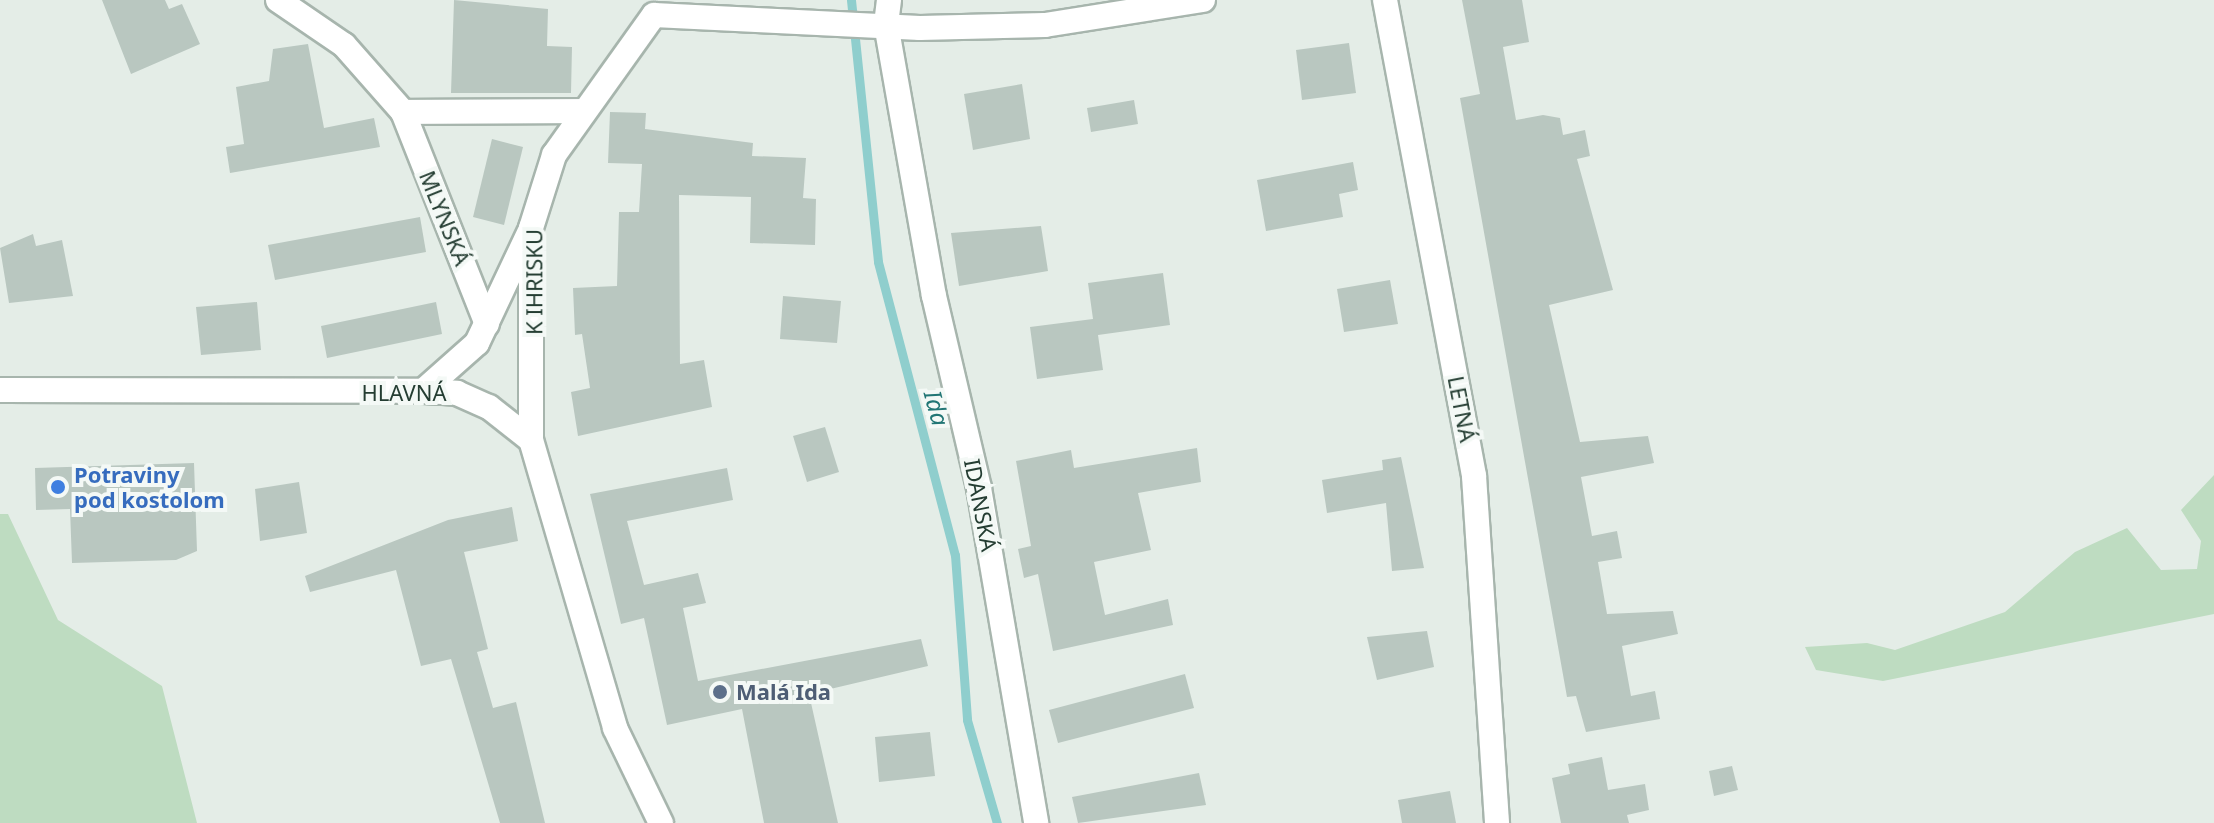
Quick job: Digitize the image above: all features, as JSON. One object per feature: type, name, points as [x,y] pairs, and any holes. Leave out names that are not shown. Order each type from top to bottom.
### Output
[{"type":"street","name":"MLYNSKÁ","points":[[278,0],[344,45],[403,112],[487,324]]},
{"type":"street","name":"K IHRISKU","points":[[531,440],[531,228],[554,155],[579,111],[651,8],[827,20],[882,16],[1045,25],[1203,0]]},
{"type":"street","name":"LETNÁ","points":[[1385,0],[1474,476],[1497,823]]},
{"type":"street","name":"IDANSKÁ","points":[[882,16],[1036,823]]},
{"type":"street","points":[[403,112],[579,111]]},
{"type":"street","points":[[423,391],[477,343],[531,228]]},
{"type":"street","name":"HLAVNÁ","points":[[0,390],[423,391],[468,397],[531,440]]},
{"type":"street","points":[[531,440],[615,728],[661,823]]},
{"type":"green space","points":[[2214,475],[2214,614],[1883,681],[1816,670],[1805,647],[1867,643],[1895,650],[2005,612],[2075,552],[2127,528],[2161,570],[2197,569],[2201,541],[2181,510]]},
{"type":"green space","points":[[0,514],[8,514],[58,620],[162,686],[197,823],[0,823]]},
{"type":"building","points":[[102,0],[165,0],[169,9],[182,4],[200,44],[131,74]]},
{"type":"building","points":[[454,0],[548,9],[547,46],[572,47],[571,93],[451,93]]},
{"type":"building","points":[[1462,0],[1522,0],[1529,42],[1503,47],[1516,120],[1543,115],[1560,118],[1563,135],[1585,130],[1590,156],[1577,159],[1613,290],[1549,305],[1580,442],[1648,436],[1654,463],[1581,477],[1592,536],[1617,531],[1622,558],[1598,562],[1607,614],[1673,611],[1678,634],[1622,646],[1631,696],[1655,691],[1660,719],[1586,732],[1576,696],[1567,697],[1460,98],[1480,94]]},
{"type":"building","points":[[1349,43],[1356,93],[1302,100],[1296,50]]},
{"type":"building","points":[[308,44],[324,128],[374,118],[380,147],[230,173],[226,147],[244,144],[236,87],[269,81],[273,49]]},
{"type":"building","points":[[1022,84],[1030,139],[973,150],[964,94]]},
{"type":"building","points":[[1134,100],[1138,124],[1091,132],[1087,108]]},
{"type":"building","points":[[610,112],[646,113],[645,129],[753,143],[752,156],[806,158],[803,198],[816,199],[815,245],[750,243],[751,197],[679,195],[680,364],[704,360],[712,407],[578,436],[571,392],[590,388],[582,334],[575,335],[573,288],[617,286],[619,212],[639,212],[642,164],[608,163]]},
{"type":"building","points":[[492,139],[523,147],[504,225],[473,217]]},
{"type":"building","points":[[1353,162],[1358,190],[1339,194],[1343,217],[1266,231],[1257,180]]},
{"type":"building","points":[[420,217],[426,252],[275,280],[268,245]]},
{"type":"building","points":[[1041,226],[1048,271],[959,286],[951,233]]},
{"type":"building","points":[[33,234],[36,246],[62,240],[73,296],[9,303],[0,248]]},
{"type":"building","points":[[1163,273],[1170,325],[1098,335],[1103,370],[1037,379],[1030,327],[1093,319],[1088,283]]},
{"type":"building","points":[[1390,280],[1398,324],[1344,332],[1337,289]]},
{"type":"building","points":[[783,296],[841,301],[837,343],[780,339]]},
{"type":"building","points":[[257,302],[261,350],[201,355],[196,307]]},
{"type":"building","points":[[436,302],[442,334],[327,358],[321,326]]},
{"type":"building","points":[[825,427],[839,472],[807,482],[793,436]]},
{"type":"building","points":[[1197,448],[1201,482],[1138,493],[1151,550],[1094,562],[1105,615],[1168,599],[1173,625],[1053,651],[1038,574],[1024,578],[1018,549],[1031,546],[1016,461],[1071,450],[1074,468]]},
{"type":"building","points":[[1401,457],[1424,568],[1392,571],[1386,503],[1327,513],[1322,480],[1383,470],[1382,460]]},
{"type":"building","points":[[194,463],[197,551],[176,560],[72,563],[70,509],[36,510],[35,468]]},
{"type":"building","points":[[727,468],[733,500],[627,521],[644,585],[698,573],[706,603],[683,608],[698,681],[921,639],[928,666],[809,694],[838,823],[764,823],[742,709],[667,725],[644,618],[621,624],[590,494]]},
{"type":"building","points":[[299,482],[307,533],[260,541],[255,489]]},
{"type":"building","points":[[512,507],[518,541],[464,552],[488,649],[477,652],[493,708],[516,702],[545,823],[500,823],[451,659],[421,666],[396,570],[310,592],[305,576],[448,520]]},
{"type":"building","points":[[1427,631],[1434,667],[1377,680],[1367,637]]},
{"type":"building","points":[[1185,674],[1194,708],[1058,743],[1049,710]]},
{"type":"building","points":[[930,732],[935,776],[879,782],[875,737]]},
{"type":"building","points":[[1602,757],[1608,790],[1645,784],[1649,810],[1627,815],[1629,823],[1561,823],[1552,778],[1570,774],[1568,764]]},
{"type":"building","points":[[1732,766],[1738,790],[1714,796],[1709,771]]},
{"type":"building","points":[[1199,773],[1206,805],[1078,823],[1072,797]]},
{"type":"building","points":[[1450,791],[1456,823],[1402,823],[1398,800]]},
{"type":"waterway","name":"Ida","points":[[851,0],[878,262],[955,555],[967,720],[997,823]]},
{"type":"place","name":"Potraviny pod kostolom","points":[[58,487]]},
{"type":"place","name":"Malá Ida","points":[[720,692]]}]
